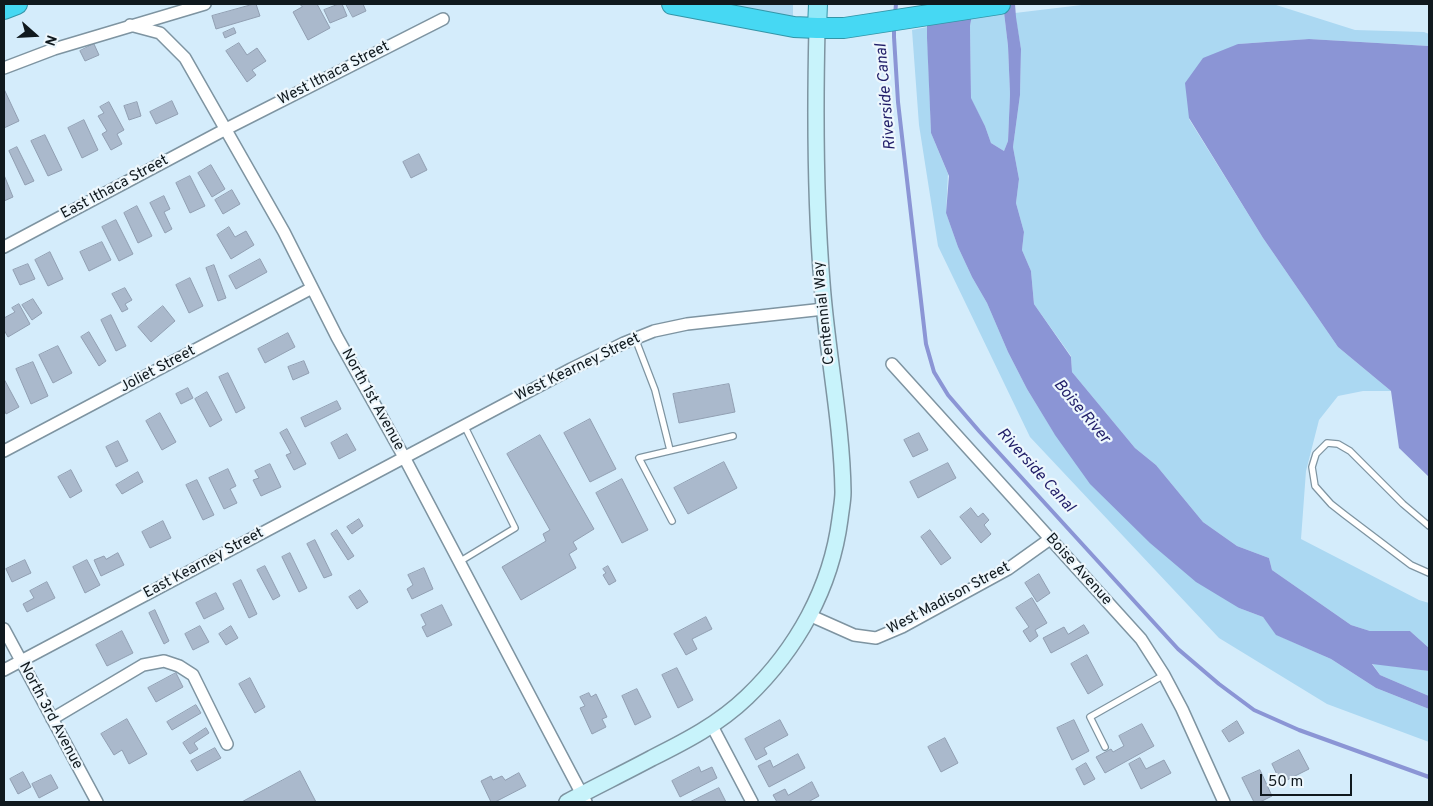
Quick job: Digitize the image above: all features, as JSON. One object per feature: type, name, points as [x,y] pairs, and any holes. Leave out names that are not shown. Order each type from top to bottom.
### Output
[{"type":"highway","points":[[4,9],[17,4]]},
{"type":"highway","points":[[672,4],[794,28],[844,28],[1000,4]]},
{"type":"main road","name":"Centennial Way","points":[[810,615],[828,575],[838,537],[843,494],[841,455],[818,241],[815,165],[818,4]]},
{"type":"main road","points":[[567,802],[584,798],[712,726],[746,698],[770,672],[791,645],[810,615]]},
{"type":"street","points":[[4,68],[54,49],[205,4]]},
{"type":"street","name":"West Ithaca Street","points":[[226,129],[442,19]]},
{"type":"street","name":"North 1st Avenue","points":[[130,25],[160,33],[185,58],[284,232],[337,337],[404,457],[584,798]]},
{"type":"street","name":"East Ithaca Street","points":[[4,247],[226,129]]},
{"type":"street","name":"Joliet Street","points":[[4,451],[312,288]]},
{"type":"street","name":"West Kearney Street","points":[[404,457],[570,369],[654,331],[688,324],[824,309]]},
{"type":"street","name":"Boise Avenue","points":[[892,364],[1141,639],[1164,675],[1182,709],[1224,802]]},
{"type":"street","name":"East Kearney Street","points":[[4,670],[404,457]]},
{"type":"street","name":"West Madison Street","points":[[810,615],[854,635],[876,638],[902,627],[1008,569],[1050,538]]},
{"type":"street","name":"North 3rd Avenue","points":[[4,629],[96,802]]},
{"type":"street","points":[[52,719],[143,664],[164,661],[179,666],[193,675],[227,744]]},
{"type":"street","points":[[712,726],[752,802]]},
{"type":"lane","points":[[635,338],[655,390],[670,450]]},
{"type":"lane","points":[[460,562],[515,528],[464,425]]},
{"type":"lane","points":[[672,521],[639,458],[733,436]]},
{"type":"lane","points":[[1429,526],[1361,464],[1350,450],[1338,444],[1328,443],[1316,454],[1312,467],[1315,486],[1331,504],[1411,565],[1429,573]]},
{"type":"lane","points":[[1105,747],[1090,717],[1164,675]]},
{"type":"shaded area","points":[[727,4],[793,4],[793,17]]},
{"type":"shaded area","points":[[974,4],[1003,4],[1008,46],[1010,94],[1008,141],[1004,151],[991,143],[985,126],[971,99],[970,26]]},
{"type":"shaded area","points":[[1090,4],[1273,4],[1355,30],[1424,32],[1429,34],[1429,46],[1309,39],[1238,44],[1189,119],[1263,238],[1338,347],[1391,391],[1363,391],[1338,396],[1319,420],[1306,471],[1301,539],[1419,600],[1429,603],[1429,648],[1410,631],[1370,631],[1351,625],[1272,570],[1269,558],[1237,546],[1203,522],[1156,465],[1135,448],[1072,372],[1071,356],[1034,304],[1031,271],[1022,250],[1024,232],[1016,203],[1019,179],[1013,147],[1020,95],[1021,49],[1015,13]]},
{"type":"shaded area","points":[[927,27],[931,133],[948,174],[946,213],[958,247],[987,303],[1008,352],[1027,389],[1054,433],[1239,608],[1263,617],[1277,635],[1331,659],[1376,688],[1429,709],[1429,742],[1327,704],[1219,638],[1030,437],[938,246],[919,125],[912,30]]},
{"type":"shaded area","points":[[1372,663],[1429,671],[1429,696],[1380,675]]},
{"type":"water","name":"Boise River","points":[[927,4],[974,4],[970,26],[971,98],[991,143],[1004,151],[1008,141],[1010,94],[1008,46],[1003,4],[1015,4],[1021,49],[1020,95],[1013,147],[1019,179],[1016,203],[1024,232],[1022,250],[1031,271],[1034,304],[1071,357],[1072,372],[1135,448],[1156,465],[1203,522],[1237,546],[1269,558],[1272,570],[1351,625],[1370,631],[1410,631],[1429,648],[1429,671],[1372,664],[1380,675],[1429,696],[1429,709],[1376,688],[1331,659],[1276,635],[1263,617],[1239,608],[1196,582],[1150,543],[1090,484],[1055,435],[1027,389],[1008,352],[987,303],[958,247],[946,213],[949,176],[931,133]]},
{"type":"water","points":[[1309,39],[1429,46],[1429,477],[1399,448],[1391,391],[1338,347],[1263,238],[1189,118],[1185,83],[1203,58],[1238,44]]},
{"type":"building","points":[[256,4],[260,16],[216,29],[212,16]]},
{"type":"building","points":[[300,4],[317,4],[330,28],[308,40],[293,12],[302,7]]},
{"type":"building","points":[[342,4],[347,16],[330,23],[324,10]]},
{"type":"building","points":[[346,4],[363,4],[366,11],[353,17]]},
{"type":"building","points":[[234,28],[236,33],[225,38],[223,33]]},
{"type":"building","points":[[239,43],[247,55],[257,48],[266,61],[252,70],[256,75],[247,82],[226,51]]},
{"type":"building","points":[[94,44],[99,55],[85,61],[80,51]]},
{"type":"building","points":[[4,89],[19,121],[4,128]]},
{"type":"building","points":[[172,101],[178,114],[156,124],[150,112]]},
{"type":"building","points":[[109,102],[124,130],[117,134],[122,144],[111,150],[102,134],[107,131],[98,116],[104,113],[100,107]]},
{"type":"building","points":[[137,102],[141,116],[129,120],[124,106]]},
{"type":"building","points":[[84,120],[98,150],[82,158],[68,128]]},
{"type":"building","points":[[45,135],[62,170],[48,176],[31,141]]},
{"type":"building","points":[[17,147],[34,181],[25,185],[9,151]]},
{"type":"building","points":[[419,154],[427,170],[411,178],[403,162]]},
{"type":"building","points":[[211,165],[225,189],[212,197],[198,173]]},
{"type":"building","points":[[4,175],[13,197],[4,201]]},
{"type":"building","points":[[190,176],[205,206],[190,213],[176,183]]},
{"type":"building","points":[[232,190],[240,204],[223,214],[215,200]]},
{"type":"building","points":[[164,196],[170,209],[164,212],[172,229],[165,233],[150,203]]},
{"type":"building","points":[[137,206],[152,236],[138,243],[124,213]]},
{"type":"building","points":[[116,220],[133,254],[119,261],[102,227]]},
{"type":"building","points":[[229,227],[235,237],[246,231],[254,245],[231,259],[217,235]]},
{"type":"building","points":[[102,242],[111,260],[89,271],[80,252]]},
{"type":"building","points":[[50,252],[63,279],[48,286],[35,260]]},
{"type":"building","points":[[260,259],[267,272],[236,289],[229,276]]},
{"type":"building","points":[[28,264],[35,279],[20,285],[13,270]]},
{"type":"building","points":[[214,265],[226,298],[218,301],[206,268]]},
{"type":"building","points":[[190,278],[203,306],[189,313],[176,285]]},
{"type":"building","points":[[125,288],[132,300],[125,304],[128,309],[122,312],[112,294]]},
{"type":"building","points":[[33,299],[42,313],[32,320],[22,305]]},
{"type":"building","points":[[19,304],[30,324],[8,337],[4,330],[4,318],[15,312],[12,308]]},
{"type":"building","points":[[163,306],[175,321],[151,342],[138,327]]},
{"type":"building","points":[[111,315],[126,346],[116,351],[101,320]]},
{"type":"building","points":[[89,332],[106,361],[99,366],[81,337]]},
{"type":"building","points":[[288,333],[295,347],[265,363],[258,349]]},
{"type":"building","points":[[58,346],[72,373],[53,383],[39,355]]},
{"type":"building","points":[[304,361],[309,373],[293,380],[288,367]]},
{"type":"building","points":[[33,362],[48,396],[31,404],[16,369]]},
{"type":"building","points":[[228,373],[245,408],[236,413],[219,377]]},
{"type":"building","points":[[4,379],[19,407],[6,414],[4,409]]},
{"type":"building","points":[[729,384],[735,412],[679,423],[673,394]]},
{"type":"building","points":[[188,388],[193,398],[181,404],[176,394]]},
{"type":"building","points":[[207,392],[222,420],[210,427],[195,399]]},
{"type":"building","points":[[337,401],[341,409],[305,427],[301,418]]},
{"type":"building","points":[[160,413],[176,442],[162,450],[146,421]]},
{"type":"building","points":[[590,419],[616,469],[590,482],[564,433]]},
{"type":"building","points":[[287,429],[306,464],[294,470],[286,455],[291,453],[280,433]]},
{"type":"building","points":[[919,433],[928,450],[913,457],[904,440]]},
{"type":"building","points":[[347,434],[356,450],[339,459],[331,443]]},
{"type":"building","points":[[540,435],[594,529],[573,542],[577,549],[569,554],[576,568],[521,600],[502,567],[546,541],[543,534],[550,530],[507,454]]},
{"type":"building","points":[[118,441],[128,461],[116,467],[106,447]]},
{"type":"building","points":[[724,462],[737,488],[688,514],[674,488]]},
{"type":"building","points":[[948,463],[956,478],[918,498],[910,482]]},
{"type":"building","points":[[270,464],[281,487],[261,496],[253,480],[259,478],[255,471]]},
{"type":"building","points":[[228,469],[236,486],[230,489],[237,503],[224,509],[209,478]]},
{"type":"building","points":[[71,470],[82,491],[70,498],[58,477]]},
{"type":"building","points":[[138,472],[143,482],[122,494],[116,485]]},
{"type":"building","points":[[622,479],[648,530],[622,543],[596,493]]},
{"type":"building","points":[[197,480],[214,515],[203,520],[186,485]]},
{"type":"building","points":[[971,508],[978,517],[983,513],[989,520],[984,525],[991,534],[981,543],[960,517]]},
{"type":"building","points":[[359,519],[363,526],[352,534],[347,527]]},
{"type":"building","points":[[163,521],[171,538],[150,548],[142,532]]},
{"type":"building","points":[[337,530],[354,556],[348,560],[331,534]]},
{"type":"building","points":[[930,530],[951,558],[941,565],[921,537]]},
{"type":"building","points":[[315,540],[332,575],[324,578],[307,544]]},
{"type":"building","points":[[118,553],[124,565],[101,576],[94,560],[104,556],[106,559]]},
{"type":"building","points":[[290,553],[307,588],[299,592],[282,557]]},
{"type":"building","points":[[25,560],[31,573],[12,582],[6,569]]},
{"type":"building","points":[[87,560],[100,585],[85,593],[73,567]]},
{"type":"building","points":[[265,566],[280,596],[273,600],[257,570]]},
{"type":"building","points":[[608,566],[616,581],[609,585],[603,575],[606,573],[603,569]]},
{"type":"building","points":[[424,568],[433,589],[412,599],[407,589],[413,585],[408,575]]},
{"type":"building","points":[[1039,574],[1050,593],[1037,602],[1025,583]]},
{"type":"building","points":[[241,580],[257,614],[249,618],[233,584]]},
{"type":"building","points":[[47,582],[55,598],[27,612],[23,604],[34,598],[30,591]]},
{"type":"building","points":[[360,590],[368,602],[357,609],[349,597]]},
{"type":"building","points":[[216,593],[224,609],[204,619],[196,603]]},
{"type":"building","points":[[1032,598],[1047,623],[1035,630],[1038,636],[1030,642],[1023,631],[1029,627],[1016,608]]},
{"type":"building","points":[[442,605],[452,625],[427,637],[422,627],[426,625],[421,615]]},
{"type":"building","points":[[155,610],[169,641],[164,644],[149,613]]},
{"type":"building","points":[[706,617],[712,629],[692,639],[697,649],[686,655],[674,634]]},
{"type":"building","points":[[1084,625],[1089,633],[1051,653],[1043,638],[1064,627],[1068,634]]},
{"type":"building","points":[[200,626],[209,642],[193,650],[185,634]]},
{"type":"building","points":[[231,626],[238,638],[226,645],[219,634]]},
{"type":"building","points":[[122,631],[133,653],[107,666],[96,645]]},
{"type":"building","points":[[1087,655],[1103,685],[1088,694],[1071,664]]},
{"type":"building","points":[[677,668],[693,700],[678,708],[662,675]]},
{"type":"building","points":[[176,673],[183,687],[156,702],[148,688]]},
{"type":"building","points":[[250,678],[265,707],[255,713],[239,684]]},
{"type":"building","points":[[637,689],[651,717],[635,725],[622,696]]},
{"type":"building","points":[[589,693],[591,697],[596,694],[607,717],[602,719],[606,727],[592,734],[580,708],[585,706],[580,697]]},
{"type":"building","points":[[196,705],[201,713],[172,730],[167,722]]},
{"type":"building","points":[[127,719],[147,754],[129,764],[122,750],[114,755],[101,734]]},
{"type":"building","points":[[780,720],[788,735],[764,748],[767,754],[756,760],[745,739]]},
{"type":"building","points":[[1074,720],[1089,751],[1072,760],[1057,728]]},
{"type":"building","points":[[1237,721],[1244,733],[1229,742],[1222,731]]},
{"type":"building","points":[[1142,724],[1154,746],[1105,773],[1096,757],[1111,749],[1113,752],[1124,746],[1119,736]]},
{"type":"building","points":[[206,728],[209,733],[194,743],[198,749],[190,754],[183,743]]},
{"type":"building","points":[[945,738],[958,763],[941,772],[928,747]]},
{"type":"building","points":[[215,748],[221,758],[197,771],[191,761]]},
{"type":"building","points":[[1299,750],[1309,769],[1281,783],[1272,764]]},
{"type":"building","points":[[798,754],[805,768],[769,787],[758,766],[770,760],[773,767]]},
{"type":"building","points":[[1140,758],[1146,769],[1164,760],[1171,773],[1141,789],[1129,764]]},
{"type":"building","points":[[1086,763],[1095,779],[1084,785],[1076,769]]},
{"type":"building","points":[[699,767],[701,772],[712,767],[717,778],[680,797],[672,781]]},
{"type":"building","points":[[1260,770],[1272,796],[1260,802],[1254,802],[1242,778]]},
{"type":"building","points":[[300,771],[316,802],[242,802]]},
{"type":"building","points":[[23,772],[31,787],[18,794],[10,779]]},
{"type":"building","points":[[519,773],[526,786],[495,802],[491,802],[481,781],[491,776],[493,780],[502,776],[505,780]]},
{"type":"building","points":[[51,775],[58,788],[39,798],[32,784]]},
{"type":"building","points":[[812,782],[819,796],[808,802],[777,802],[773,795],[785,789],[788,795]]},
{"type":"building","points":[[719,788],[726,802],[690,802]]},
{"type":"waterway","name":"Riverside Canal","points":[[895,15],[896,4]]},
{"type":"waterway","name":"Riverside Canal","points":[[894,27],[898,102],[926,344],[934,372],[948,395],[1178,649],[1219,684],[1254,710],[1299,730],[1429,777]]}]
